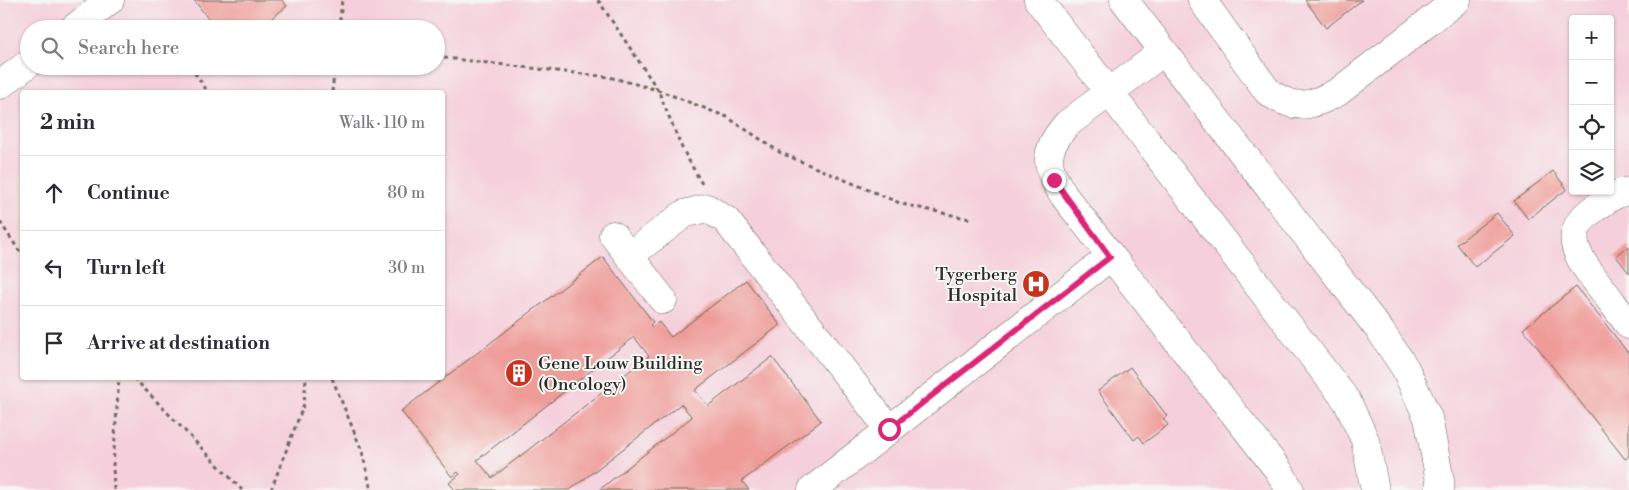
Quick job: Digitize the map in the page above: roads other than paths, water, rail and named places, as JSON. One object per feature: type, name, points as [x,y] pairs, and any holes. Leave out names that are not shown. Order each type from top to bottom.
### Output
[{"type":"street","points":[[84,20],[110,0]]},
{"type":"street","points":[[1038,0],[1347,401],[1365,440],[1371,462],[1375,490]]},
{"type":"street","points":[[1124,0],[1375,324],[1405,368],[1428,418],[1440,490]]},
{"type":"street","points":[[1202,0],[1268,92],[1284,102],[1300,106],[1319,102],[1338,92],[1457,0]]},
{"type":"street","points":[[1163,52],[1067,124],[1054,139],[1049,164],[1054,180],[1064,196],[1279,471],[1290,490]]},
{"type":"street","points":[[0,85],[20,70]]},
{"type":"street","points":[[1629,191],[1617,193],[1583,216],[1576,228],[1574,238],[1581,262],[1629,325]]},
{"type":"street","points":[[663,300],[621,245],[684,214],[707,208],[726,220],[889,429]]},
{"type":"street","points":[[812,490],[1110,257]]},
{"type":"place","name":"Tygerberg Hospital","points":[[1036,284]]},
{"type":"place","name":"Gene Louw Building (Oncology)","points":[[519,373]]}]
